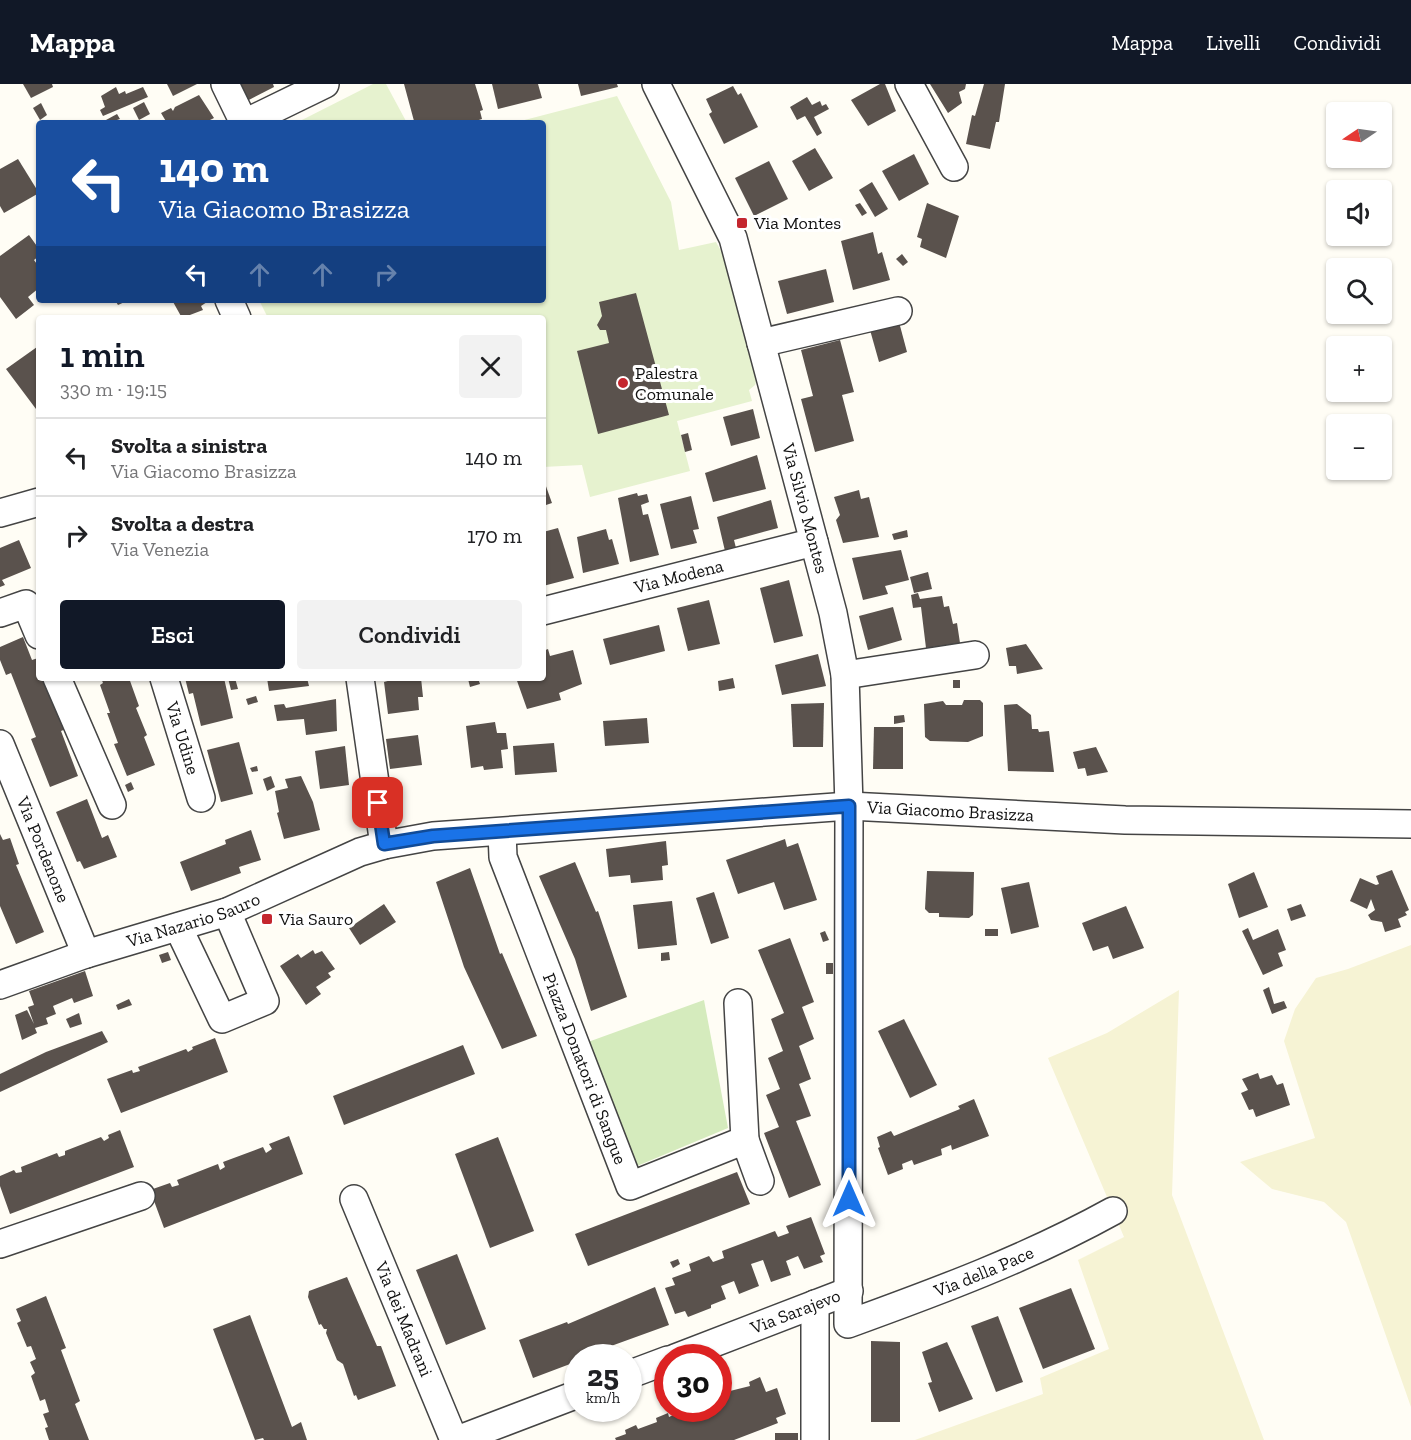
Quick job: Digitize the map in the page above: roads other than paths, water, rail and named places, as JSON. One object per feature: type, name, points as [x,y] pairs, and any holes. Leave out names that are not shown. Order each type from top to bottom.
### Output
[{"type":"street","points":[[225,84],[243,120]]},
{"type":"street","points":[[251,120],[325,84]]},
{"type":"street","name":"Via Silvio Montes","points":[[656,84],[733,238],[833,613],[845,675],[849,806],[848,1324]]},
{"type":"street","points":[[909,84],[954,167]]},
{"type":"street","points":[[761,343],[897,311]]},
{"type":"street","points":[[0,513],[36,503]]},
{"type":"street","name":"Via Modena","points":[[546,610],[814,542]]},
{"type":"street","points":[[0,613],[26,604],[36,628]]},
{"type":"street","points":[[845,675],[975,655]]},
{"type":"street","points":[[58,681],[112,805]]},
{"type":"street","name":"Via Udine","points":[[165,681],[201,798]]},
{"type":"street","points":[[360,681],[384,844]]},
{"type":"street","name":"Via Pordenone","points":[[0,744],[86,954]]},
{"type":"street","name":"Via Giacomo Brasizza","points":[[384,844],[433,836],[849,806],[1125,820],[1411,824]]},
{"type":"street","name":"Piazza Donatori di Sangue","points":[[502,832],[503,857],[630,1186],[745,1140]]},
{"type":"street","name":"Via Nazario Sauro","points":[[0,985],[86,954],[227,912],[360,852],[384,844]]},
{"type":"street","points":[[178,927],[222,1018],[265,1001],[227,912]]},
{"type":"street","points":[[738,1003],[745,1140],[760,1181]]},
{"type":"street","points":[[0,1244],[141,1196]]},
{"type":"street","name":"Via dei Madrani","points":[[354,1200],[456,1440]]},
{"type":"street","name":"Via della Pace","points":[[848,1324],[981,1275],[1056,1242],[1113,1211]]},
{"type":"street","name":"Via Sarajevo","points":[[711,1344],[849,1291]]},
{"type":"street","points":[[814,1440],[815,1304]]},
{"type":"street","points":[[456,1440],[564,1399]]},
{"type":"place","name":"Via Montes","points":[[742,223]]},
{"type":"place","name":"Palestra Comunale","points":[[623,383]]},
{"type":"place","name":"Via Sauro","points":[[267,919]]}]
